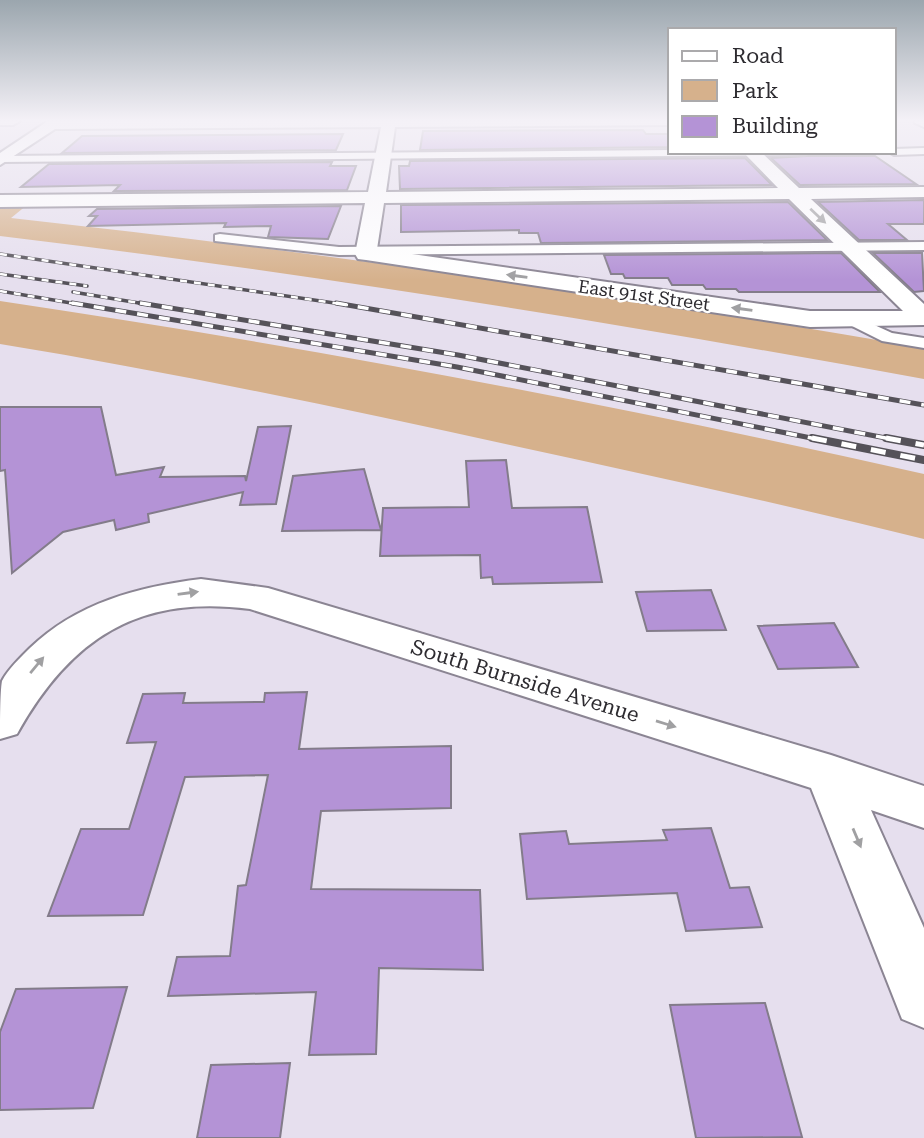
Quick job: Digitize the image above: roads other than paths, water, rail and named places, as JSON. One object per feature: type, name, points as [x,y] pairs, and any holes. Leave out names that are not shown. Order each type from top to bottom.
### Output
[{"type":"street","points":[[366,252],[380,174]]},
{"type":"street","points":[[774,174],[924,317]]},
{"type":"street","points":[[0,201],[924,192]]},
{"type":"street","name":"East 91st Street","points":[[366,252],[810,319],[924,317]]},
{"type":"street","name":"South Burnside Avenue","points":[[0,722],[15,691],[45,656],[77,630],[122,608],[158,598],[203,591],[254,597],[831,775],[924,807]]},
{"type":"street","points":[[831,775],[924,998]]},
{"type":"lane","points":[[220,239],[366,252],[924,246]]},
{"type":"lane","points":[[848,318],[888,337],[924,343]]},
{"type":"railway","points":[[0,254],[345,305]]},
{"type":"railway","points":[[0,274],[87,286]]},
{"type":"railway","points":[[0,291],[83,305]]},
{"type":"railway","points":[[73,292],[151,305]]},
{"type":"railway","points":[[72,303],[457,367],[821,440]]},
{"type":"railway","points":[[140,303],[458,355],[896,440]]},
{"type":"railway","points":[[336,303],[345,305]]},
{"type":"railway","points":[[345,305],[924,405]]},
{"type":"railway","points":[[812,438],[924,460]]},
{"type":"railway","points":[[886,438],[924,445]]}]
